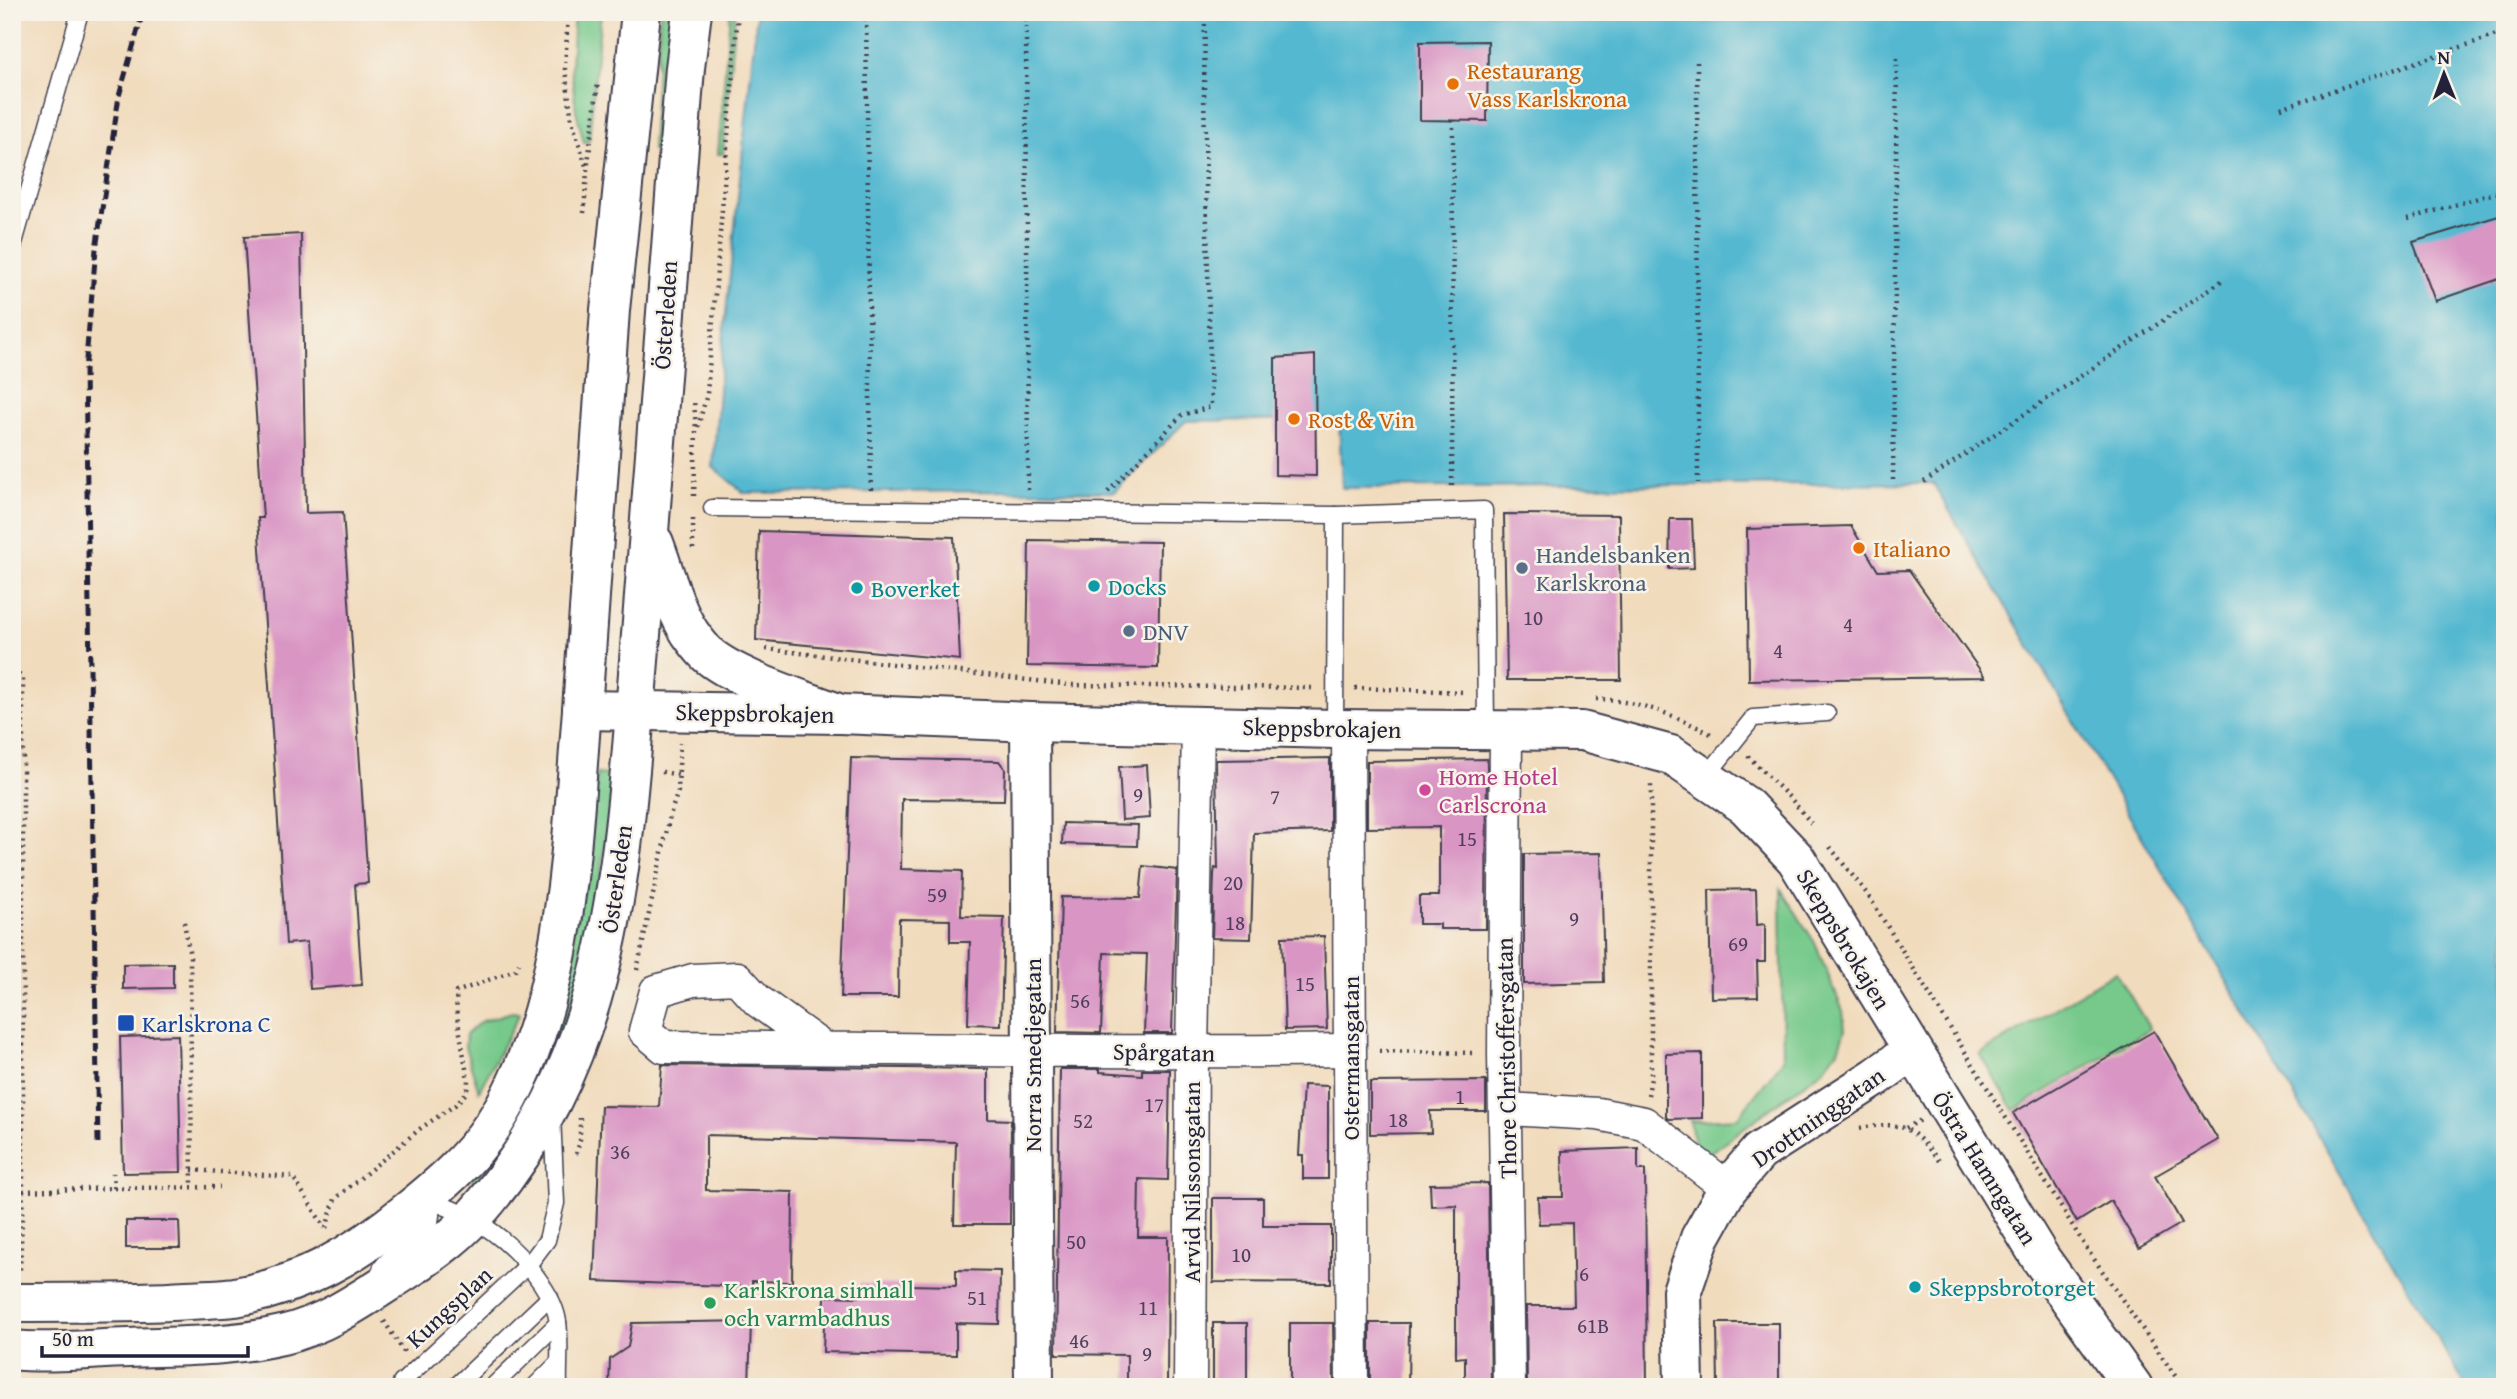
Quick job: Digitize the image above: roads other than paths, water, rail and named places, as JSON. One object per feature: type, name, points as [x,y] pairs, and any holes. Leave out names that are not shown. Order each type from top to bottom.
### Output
[{"type":"main road","name":"Österleden","points":[[12,1350],[238,1345],[285,1335],[324,1320],[368,1296],[418,1236],[423,1199],[458,1169],[494,1124],[511,1091],[534,1036],[550,986],[569,864],[610,310],[641,12]]},
{"type":"main road","name":"Österleden","points":[[16,1292],[142,1303],[233,1297],[285,1285],[344,1258],[473,1218],[523,1153],[551,1105],[577,1048],[594,997],[609,935],[620,871],[635,712],[685,68],[692,12]]},
{"type":"main road","points":[[649,527],[688,631],[706,653],[741,675],[840,714]]},
{"type":"main road","name":"Skeppsbrokajen","points":[[582,710],[840,714],[1030,722],[1342,729],[1492,718],[1582,731],[1671,755],[1745,806],[1796,859],[1912,1051]]},
{"type":"main road","name":"Norra Smedjegatan","points":[[1030,722],[1034,1387]]},
{"type":"main road","name":"Drottninggatan","points":[[1684,1387],[1682,1291],[1700,1238],[1728,1188],[1759,1152],[1912,1051]]},
{"type":"main road","name":"Östra Hamngatan","points":[[1912,1051],[2041,1259],[2133,1387]]},
{"type":"street","name":"Thore Christoffersgatan","points":[[1492,718],[1507,1108],[1509,1387]]},
{"type":"street","name":"Arvid Nilssonsgatan","points":[[1190,1387],[1198,726]]},
{"type":"street","name":"Ostermansgatan","points":[[1342,729],[1349,1050],[1352,1387]]},
{"type":"street","name":"Spårgatan","points":[[823,1048],[758,1001],[737,978],[693,980],[656,991],[645,1031],[664,1047],[823,1048],[1031,1049],[1192,1053],[1349,1050]]},
{"type":"street","points":[[1507,1108],[1598,1114],[1644,1123],[1728,1188]]},
{"type":"lane","points":[[12,250],[80,12]]},
{"type":"lane","points":[[712,508],[1336,515],[1484,510],[1492,718]]},
{"type":"lane","points":[[1336,515],[1335,688],[1342,729]]},
{"type":"lane","points":[[1705,778],[1734,746],[1753,718],[1827,713]]},
{"type":"lane","name":"Kungsplan","points":[[401,1384],[528,1264],[547,1240],[556,1203],[551,1105]]},
{"type":"lane","points":[[423,1199],[448,1206],[473,1218],[502,1238],[528,1264],[550,1297],[558,1323],[559,1387]]},
{"type":"lane","points":[[455,1387],[550,1297]]},
{"type":"lane","points":[[492,1387],[558,1323]]},
{"type":"lane","points":[[534,1387],[558,1363]]},
{"type":"water","points":[[757,12],[2505,12],[2505,1387],[2466,1387],[1933,483],[1342,488],[1339,419],[1186,421],[1114,492],[744,493],[713,467],[722,352]]},
{"type":"railway","points":[[98,1143],[85,370],[96,249],[119,96],[143,12]]},
{"type":"place","name":"Restaurang Vass Karlskrona","points":[[1453,84]]},
{"type":"place","name":"Rost & Vin","points":[[1294,419]]},
{"type":"place","name":"Italiano","points":[[1859,548]]},
{"type":"place","name":"Handelsbanken Karlskrona","points":[[1522,568]]},
{"type":"place","name":"Docks","points":[[1094,586]]},
{"type":"place","name":"Boverket","points":[[857,588]]},
{"type":"place","name":"DNV","points":[[1129,631]]},
{"type":"place","name":"Home Hotel Carlscrona","points":[[1425,790]]},
{"type":"place","name":"Karlskrona C","points":[[126,1023]]},
{"type":"place","name":"Skeppsbrotorget","points":[[1915,1287]]},
{"type":"place","name":"Karlskrona simhall och varmbadhus","points":[[710,1303]]}]
